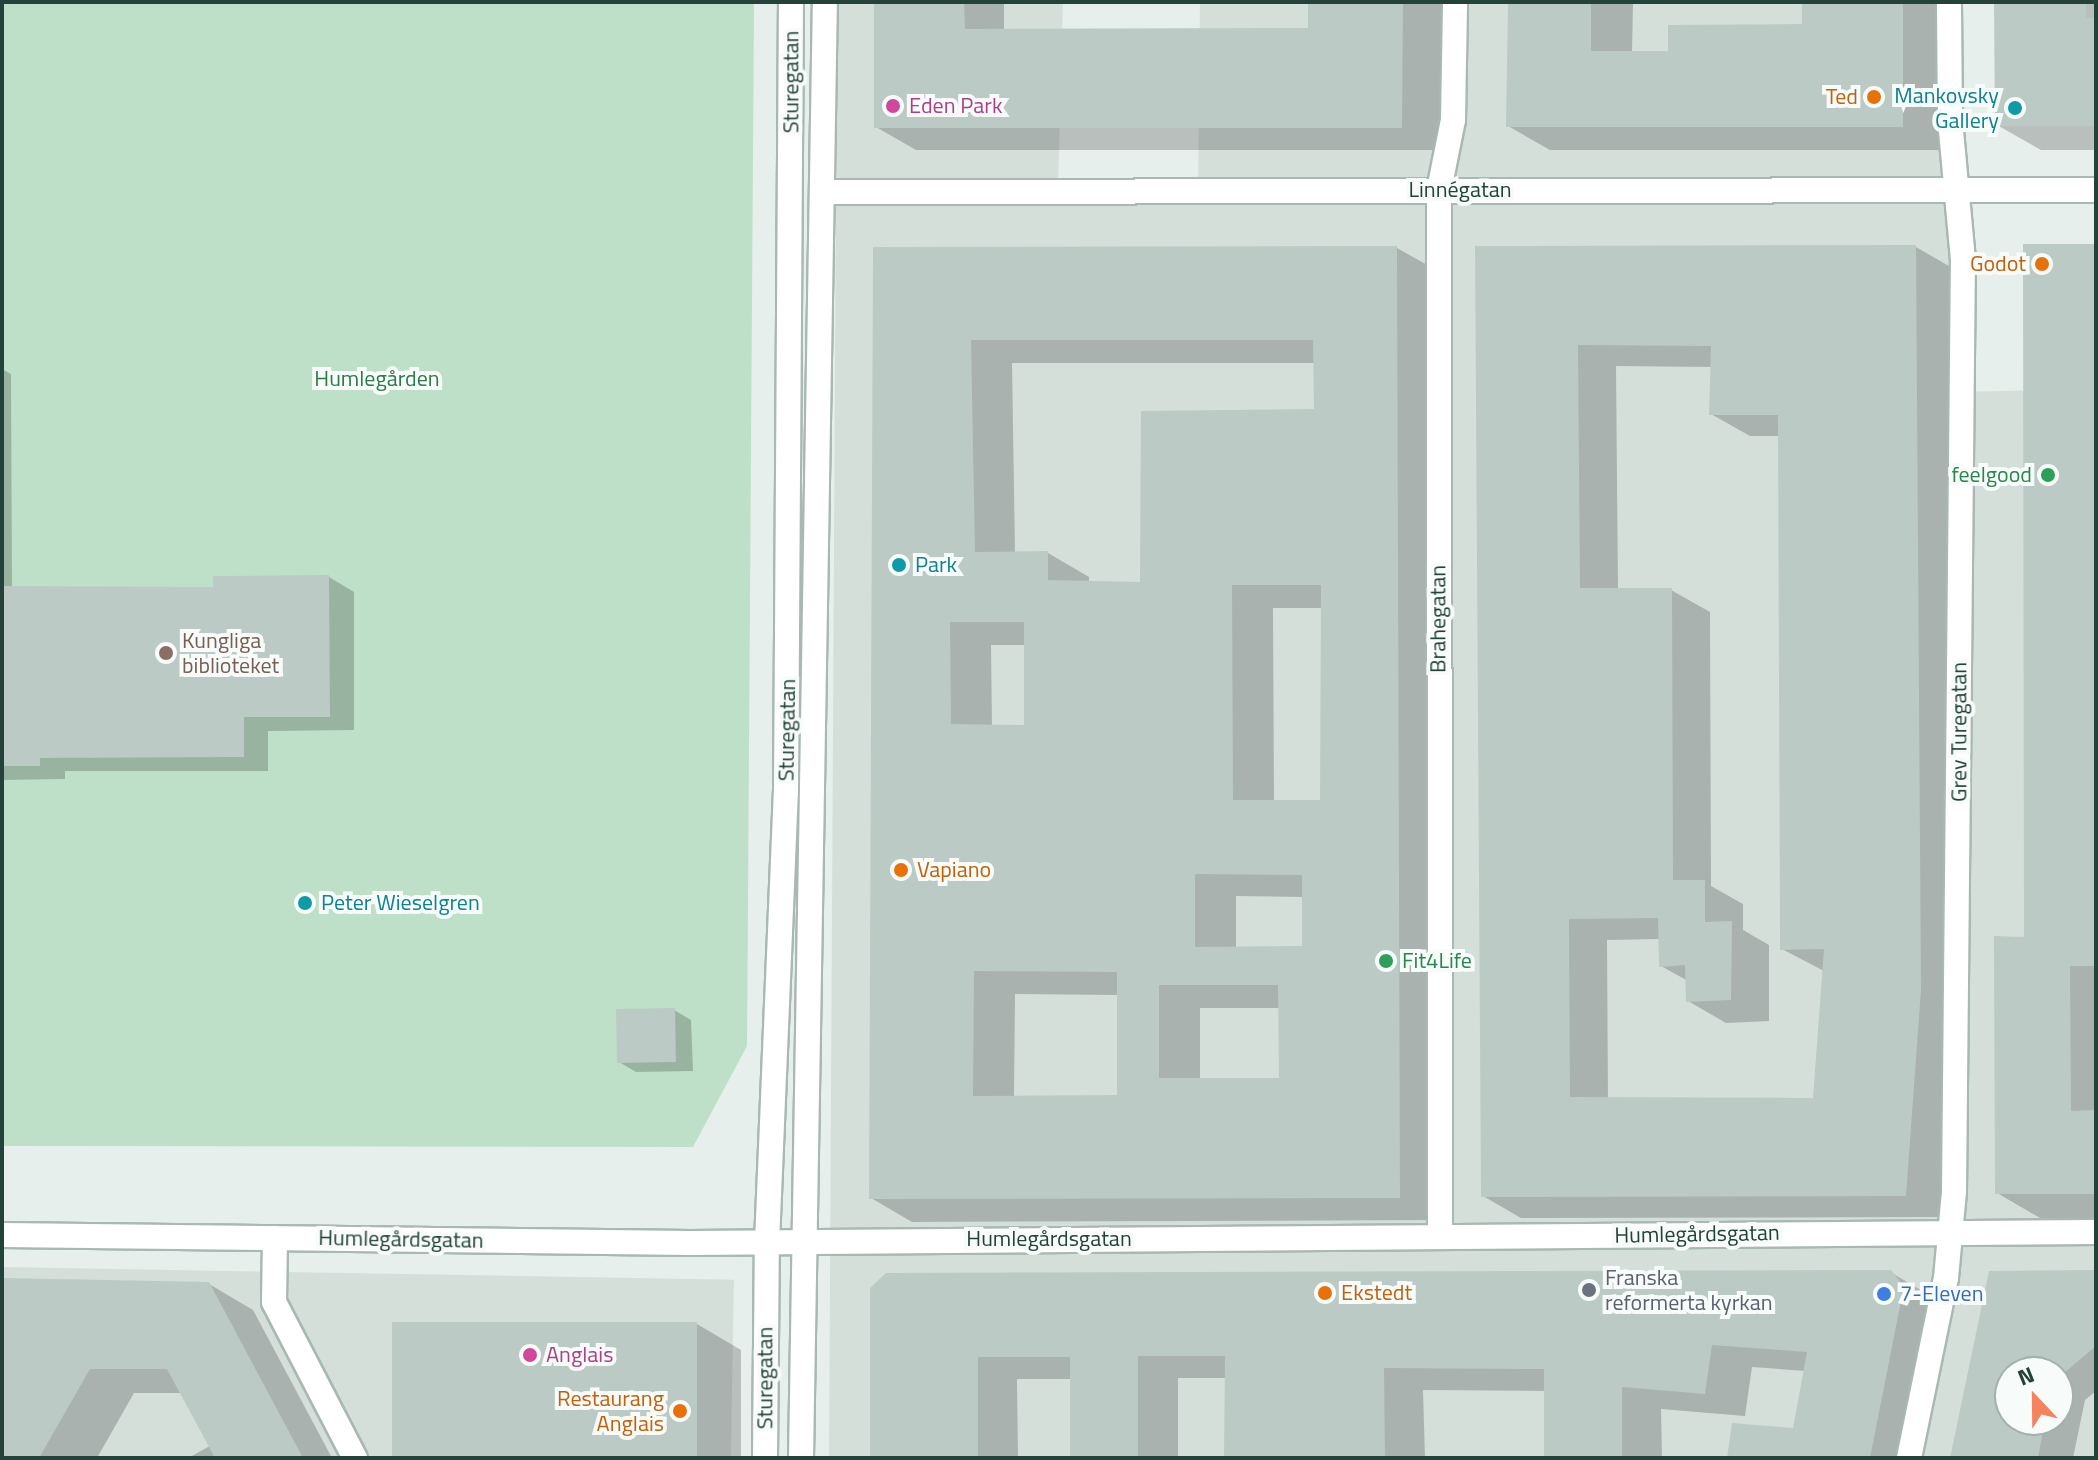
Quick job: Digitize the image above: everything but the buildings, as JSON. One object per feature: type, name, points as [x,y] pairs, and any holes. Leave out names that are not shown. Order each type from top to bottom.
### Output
[{"type":"street","name":"Sturegatan","points":[[765,1458],[767,1242],[786,792],[791,2]]},
{"type":"street","name":"Sturegatan","points":[[801,1458],[825,2]]},
{"type":"street","name":"Brahegatan","points":[[1440,1236],[1439,190],[1453,120],[1455,2]]},
{"type":"street","name":"Grev Turegatan","points":[[1909,1458],[1946,1278],[1954,1191],[1963,312],[1949,2]]},
{"type":"street","name":"Linnégatan","points":[[823,192],[2096,190]]},
{"type":"street","name":"Humlegårdsgatan","points":[[2,1235],[767,1242],[2096,1232]]},
{"type":"street","points":[[275,1238],[274,1302],[355,1458]]},
{"type":"shaded area","points":[[837,2],[1063,2],[1058,187],[1198,187],[1200,2],[1956,2],[1958,392],[2096,389],[2096,1458],[829,1458]]},
{"type":"shaded area","points":[[2,1267],[734,1280],[731,1458],[2,1458]]},
{"type":"green space","name":"Humlegården","points":[[2,2],[754,2],[747,1046],[693,1147],[2,1146]]},
{"type":"place","name":"Ted","points":[[1874,97]]},
{"type":"place","name":"Eden Park","points":[[893,106]]},
{"type":"place","name":"Mankovsky Gallery","points":[[2015,108]]},
{"type":"place","name":"Godot","points":[[2042,264]]},
{"type":"place","name":"feelgood","points":[[2048,475]]},
{"type":"place","name":"Park","points":[[899,565]]},
{"type":"place","name":"Kungliga biblioteket","points":[[166,653]]},
{"type":"place","name":"Vapiano","points":[[901,870]]},
{"type":"place","name":"Peter Wieselgren","points":[[305,903]]},
{"type":"place","name":"Fit4Life","points":[[1386,961]]},
{"type":"place","name":"Franska reformerta kyrkan","points":[[1589,1290]]},
{"type":"place","name":"Ekstedt","points":[[1325,1293]]},
{"type":"place","name":"7-Eleven","points":[[1884,1294]]},
{"type":"place","name":"Anglais","points":[[530,1355]]},
{"type":"place","name":"Restaurang Anglais","points":[[680,1411]]}]
